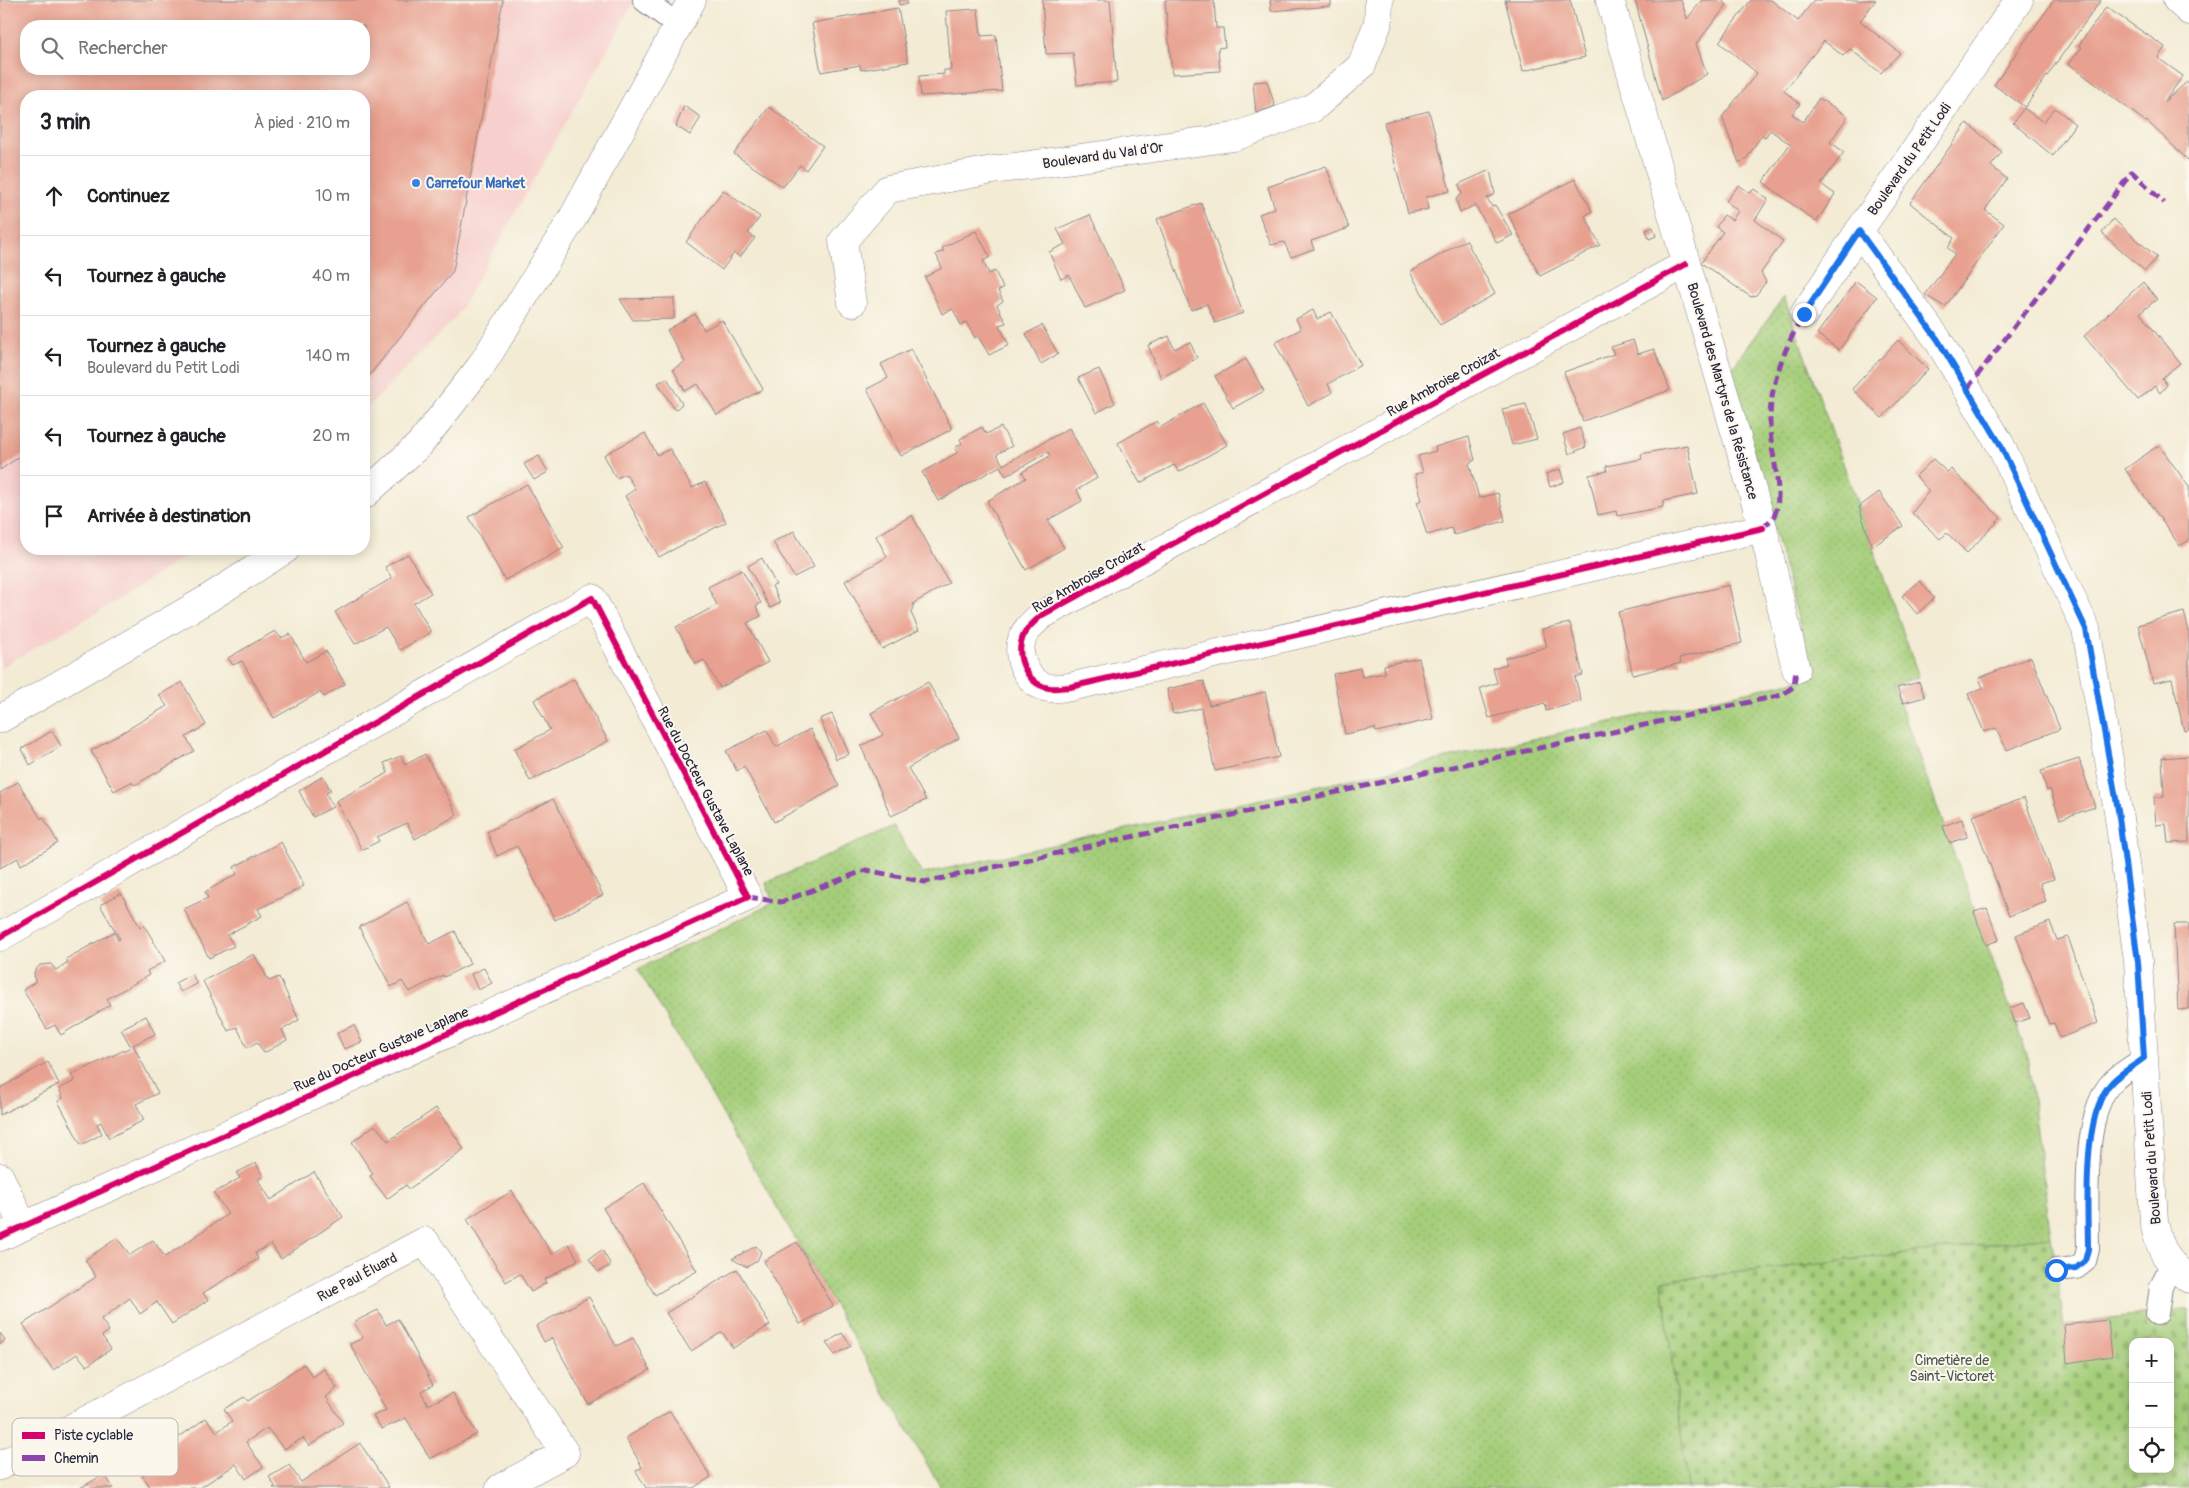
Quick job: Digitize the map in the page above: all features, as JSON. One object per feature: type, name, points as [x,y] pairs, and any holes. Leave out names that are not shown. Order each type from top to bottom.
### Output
[{"type":"street","points":[[370,490],[420,444],[480,366],[571,221],[692,0]]},
{"type":"street","name":"Boulevard du Val d'Or","points":[[852,303],[843,241],[888,189],[993,170],[1234,137],[1313,108],[1362,65],[1378,23],[1379,0]]},
{"type":"street","name":"Boulevard des Martyrs de la Résistance","points":[[1610,0],[1762,528],[1796,669]]},
{"type":"street","name":"Boulevard du Petit Lodi","points":[[2019,0],[1859,231],[1938,340],[2000,444],[2086,629],[2118,810],[2138,962],[2154,1222],[2159,1245],[2180,1271]]},
{"type":"street","points":[[2177,0],[2189,11]]},
{"type":"street","points":[[1804,314],[1859,231]]},
{"type":"street","name":"Rue Ambroise Croizat","points":[[1686,264],[1042,615],[1029,627],[1021,642],[1021,659],[1027,673],[1036,683],[1050,688],[1070,687],[1762,528]]},
{"type":"street","points":[[0,718],[204,601],[277,555]]},
{"type":"street","name":"Rue du Docteur Gustave Laplane","points":[[0,937],[592,598],[748,897],[11,1231],[0,1178]]},
{"type":"street","name":"Rue Paul Éluard","points":[[91,1418],[424,1242],[565,1453],[500,1488]]},
{"type":"street","name":"Rue Paul Éluard","points":[[0,1466],[12,1460]]},
{"type":"lane","points":[[644,0],[679,26]]},
{"type":"lane","points":[[2056,1270],[2076,1268],[2085,1261],[2088,1249],[2089,1154],[2097,1108],[2112,1082],[2144,1058]]},
{"type":"lane","points":[[2157,1314],[2161,1287],[2180,1271]]},
{"type":"shaded area","points":[[0,0],[635,0],[457,316],[370,405],[370,90],[20,90],[20,555],[187,555],[110,605],[0,668]]},
{"type":"green space","points":[[1784,297],[1919,677],[1893,685],[2027,1055],[2051,1237],[1662,1281],[1688,1488],[941,1488],[638,969],[773,903],[766,883],[894,826],[922,874],[1814,677],[1731,370]]},
{"type":"green space","name":"Cimetière de Saint-Victoret","points":[[2051,1237],[2064,1325],[2189,1309],[2189,1488],[1688,1488],[1662,1281]]},
{"type":"building","name":"Carrefour Market","points":[[0,0],[503,0],[453,271],[370,375],[370,90],[20,90],[20,456],[0,470]]},
{"type":"building","points":[[899,0],[907,0],[907,4],[899,5]]},
{"type":"building","points":[[1042,0],[1110,0],[1117,82],[1077,85],[1073,53],[1046,54]]},
{"type":"building","points":[[1165,0],[1214,0],[1216,28],[1223,28],[1225,47],[1218,48],[1220,71],[1172,74]]},
{"type":"building","points":[[1270,0],[1331,0],[1331,6],[1271,11]]},
{"type":"building","points":[[1505,0],[1570,0],[1585,57],[1523,71]]},
{"type":"building","points":[[1635,0],[1681,0],[1687,19],[1702,0],[1721,0],[1727,5],[1696,44],[1707,74],[1662,101]]},
{"type":"building","points":[[1751,0],[1771,0],[1798,21],[1814,0],[1876,0],[1860,21],[1900,53],[1881,73],[1850,49],[1843,56],[1824,41],[1784,91],[1800,104],[1792,114],[1803,122],[1819,98],[1846,115],[1846,119],[1830,142],[1844,152],[1821,184],[1835,194],[1816,222],[1763,182],[1790,144],[1770,130],[1765,138],[1762,135],[1746,159],[1739,163],[1722,117],[1757,73],[1719,42]]},
{"type":"building","points":[[2054,0],[2101,0],[2025,107],[1994,85]]},
{"type":"building","points":[[2106,7],[2165,47],[2158,58],[2183,76],[2164,102],[2187,82],[2189,83],[2189,161],[2147,121],[2069,64],[2082,47],[2079,45]]},
{"type":"building","points":[[898,8],[908,62],[861,70],[860,65],[821,72],[812,23]]},
{"type":"building","points":[[978,9],[981,36],[996,35],[1002,91],[921,96],[919,76],[944,74],[944,70],[951,70],[946,11]]},
{"type":"building","points":[[1267,81],[1275,106],[1256,113],[1253,82]]},
{"type":"building","points":[[684,106],[701,117],[690,135],[676,126]]},
{"type":"building","points":[[769,107],[823,146],[806,170],[800,165],[783,187],[734,154]]},
{"type":"building","points":[[2024,108],[2043,122],[2055,108],[2075,124],[2053,156],[2013,123]]},
{"type":"building","points":[[1429,111],[1450,191],[1426,197],[1428,209],[1408,213],[1384,122]]},
{"type":"building","points":[[1967,123],[2002,152],[1991,166],[2007,179],[1985,210],[2004,224],[1945,307],[1925,295],[1955,254],[1948,248],[1954,238],[1910,203]]},
{"type":"building","points":[[1326,166],[1349,228],[1311,241],[1314,249],[1291,257],[1284,242],[1271,245],[1259,214],[1275,208],[1268,187]]},
{"type":"building","points":[[1490,170],[1495,194],[1487,198],[1492,207],[1495,205],[1513,235],[1497,243],[1475,205],[1460,213],[1456,199],[1462,194],[1459,184]]},
{"type":"building","points":[[1575,179],[1592,211],[1585,216],[1600,245],[1540,276],[1508,214]]},
{"type":"building","points":[[1739,185],[1750,193],[1754,189],[1768,199],[1755,220],[1783,241],[1761,273],[1766,282],[1756,295],[1751,297],[1701,263],[1723,232],[1716,227],[1724,215],[1732,220],[1738,211],[1726,201]]},
{"type":"building","points":[[723,190],[760,217],[748,233],[755,238],[740,257],[734,253],[722,270],[686,242]]},
{"type":"building","points":[[1201,203],[1243,313],[1215,323],[1207,304],[1191,310],[1157,219]]},
{"type":"building","points":[[1090,215],[1125,290],[1085,308],[1069,275],[1061,279],[1049,252],[1065,244],[1057,229]]},
{"type":"building","points":[[2113,219],[2157,257],[2145,271],[2102,233]]},
{"type":"building","points":[[1653,227],[1656,236],[1649,239],[1646,230]]},
{"type":"building","points":[[976,231],[990,257],[983,261],[989,274],[995,271],[1003,288],[998,291],[1003,301],[997,305],[1006,323],[999,325],[1009,345],[989,355],[978,336],[975,338],[966,322],[961,325],[953,309],[942,314],[925,277],[942,268],[936,254],[944,251],[942,248]]},
{"type":"building","points":[[1466,240],[1495,294],[1440,325],[1410,272]]},
{"type":"building","points":[[1856,281],[1877,297],[1839,350],[1817,334]]},
{"type":"building","points":[[2143,282],[2157,299],[2140,313],[2180,363],[2162,378],[2167,385],[2160,393],[2155,386],[2138,400],[2084,336]]},
{"type":"building","points":[[674,298],[674,319],[633,320],[620,299]]},
{"type":"building","points":[[1313,310],[1317,319],[1331,312],[1361,365],[1328,384],[1332,393],[1308,406],[1275,343],[1301,329],[1296,319]]},
{"type":"building","points":[[695,314],[704,330],[722,320],[763,389],[717,415],[698,384],[685,391],[673,369],[685,362],[667,330]]},
{"type":"building","points":[[1042,325],[1058,354],[1041,364],[1026,334]]},
{"type":"building","points":[[1169,336],[1174,349],[1190,342],[1197,358],[1161,378],[1148,345]]},
{"type":"building","points":[[1633,340],[1638,354],[1654,349],[1670,390],[1583,421],[1564,372],[1614,354],[1611,347]]},
{"type":"building","points":[[1898,340],[1928,369],[1882,418],[1852,389]]},
{"type":"building","points":[[911,349],[952,429],[901,456],[867,389],[888,378],[881,364]]},
{"type":"building","points":[[1246,359],[1264,391],[1233,408],[1215,376]]},
{"type":"building","points":[[1099,369],[1115,403],[1096,413],[1078,378]]},
{"type":"building","points":[[667,378],[682,404],[675,410],[658,383]]},
{"type":"building","points":[[1203,403],[1227,445],[1179,472],[1174,465],[1140,483],[1118,443],[1157,421],[1161,427]]},
{"type":"building","points":[[1526,404],[1537,439],[1512,445],[1502,409]]},
{"type":"building","points":[[982,427],[986,434],[1001,427],[1012,446],[997,454],[1003,465],[1069,428],[1097,478],[1077,490],[1082,501],[1048,520],[1064,548],[1026,570],[987,501],[1026,478],[1022,472],[1050,456],[1048,452],[1006,476],[1000,466],[938,501],[922,472],[957,453],[955,448],[962,443],[960,439]]},
{"type":"building","points":[[1580,428],[1586,447],[1569,454],[1563,434]]},
{"type":"building","points":[[645,433],[657,455],[670,449],[692,488],[705,482],[726,522],[659,557],[625,496],[635,489],[626,474],[616,478],[604,455]]},
{"type":"building","points":[[1469,437],[1475,460],[1469,463],[1479,498],[1498,493],[1505,521],[1454,535],[1451,528],[1427,535],[1417,502],[1422,500],[1415,474],[1423,472],[1418,456],[1436,451],[1435,447]]},
{"type":"building","points":[[1687,445],[1698,494],[1663,501],[1663,507],[1617,516],[1616,511],[1598,515],[1589,475],[1607,471],[1606,466],[1642,459],[1641,454]]},
{"type":"building","points":[[2159,445],[2189,487],[2189,540],[2180,546],[2125,469]]},
{"type":"building","points":[[539,456],[548,472],[534,480],[524,464]]},
{"type":"building","points":[[1933,459],[1947,472],[1951,469],[2001,518],[1967,553],[1947,533],[1940,539],[1912,513],[1929,491],[1916,476]]},
{"type":"building","points":[[1560,469],[1564,482],[1550,487],[1546,474]]},
{"type":"building","points":[[527,484],[564,548],[505,580],[469,517]]},
{"type":"building","points":[[1879,492],[1903,526],[1872,547],[1859,507]]},
{"type":"building","points":[[912,515],[949,583],[914,603],[911,613],[919,630],[882,649],[845,581],[887,557],[876,536]]},
{"type":"building","points":[[794,531],[814,567],[794,577],[773,542]]},
{"type":"building","points":[[408,554],[431,593],[414,603],[431,632],[400,650],[386,627],[355,644],[335,612],[392,578],[385,567]]},
{"type":"building","points":[[762,558],[776,585],[772,586],[780,603],[770,608],[748,566]]},
{"type":"building","points":[[742,570],[761,603],[756,606],[761,616],[747,623],[768,662],[720,688],[704,660],[696,664],[676,627],[717,605],[708,587]]},
{"type":"building","points":[[1920,581],[1934,598],[1917,614],[1902,596]]},
{"type":"building","points":[[1729,585],[1742,643],[1679,658],[1681,663],[1633,675],[1618,612]]},
{"type":"building","points":[[2184,612],[2189,631],[2189,730],[2184,731],[2172,679],[2153,683],[2138,625]]},
{"type":"building","points":[[1570,623],[1583,675],[1575,677],[1581,701],[1546,711],[1545,703],[1489,718],[1480,688],[1497,683],[1493,668],[1507,664],[1505,658],[1547,647],[1542,629]]},
{"type":"building","points":[[275,631],[281,638],[290,634],[306,662],[326,651],[345,684],[324,697],[320,692],[274,718],[242,661],[233,665],[228,658]]},
{"type":"building","points":[[2031,657],[2060,729],[2007,750],[1996,728],[1984,732],[1968,694],[1983,688],[1979,678]]},
{"type":"building","points":[[1419,658],[1433,719],[1376,732],[1375,728],[1345,734],[1333,674],[1360,668],[1362,677],[1385,673],[1384,665]]},
{"type":"building","points":[[574,679],[608,741],[530,781],[514,749],[550,730],[534,700]]},
{"type":"building","points":[[1204,681],[1209,705],[1265,692],[1279,757],[1215,771],[1201,708],[1173,714],[1167,689]]},
{"type":"building","points":[[182,682],[206,725],[186,737],[194,751],[135,785],[131,782],[114,791],[91,751],[167,706],[159,695]]},
{"type":"building","points":[[928,682],[959,738],[908,768],[926,800],[891,816],[861,746],[883,735],[871,713]]},
{"type":"building","points":[[1919,682],[1925,697],[1903,703],[1897,688]]},
{"type":"building","points":[[832,714],[849,754],[836,759],[820,719]]},
{"type":"building","points":[[810,729],[839,786],[774,822],[744,766],[737,771],[726,751],[767,730],[776,747]]},
{"type":"building","points":[[52,731],[61,746],[30,765],[22,749]]},
{"type":"building","points":[[425,754],[457,815],[415,839],[407,823],[377,837],[379,841],[362,850],[336,801],[388,773],[384,763],[401,756],[405,765]]},
{"type":"building","points":[[2189,756],[2189,842],[2168,843],[2166,824],[2156,825],[2154,797],[2164,797],[2162,758]]},
{"type":"building","points":[[2079,759],[2095,807],[2060,819],[2050,789],[2047,791],[2041,771]]},
{"type":"building","points":[[323,776],[331,791],[326,793],[333,807],[313,817],[299,791]]},
{"type":"building","points":[[18,782],[41,819],[43,817],[58,843],[21,865],[18,858],[0,868],[0,793]]},
{"type":"building","points":[[2024,798],[2054,879],[2040,883],[2046,902],[2009,916],[1972,816]]},
{"type":"building","points":[[553,799],[603,895],[555,920],[517,846],[497,856],[487,832]]},
{"type":"building","points":[[1962,819],[1967,837],[1949,843],[1943,826]]},
{"type":"building","points":[[281,842],[304,886],[258,909],[262,916],[227,935],[234,946],[209,958],[184,909],[208,898],[205,892],[237,874],[234,867]]},
{"type":"building","points":[[121,893],[140,927],[144,925],[165,961],[147,971],[149,975],[107,999],[110,1005],[61,1035],[55,1025],[47,1029],[23,990],[35,982],[34,972],[40,965],[51,964],[56,970],[68,962],[66,959],[114,932],[118,940],[120,939],[100,905]]},
{"type":"building","points":[[407,902],[429,944],[455,931],[470,964],[409,992],[402,981],[391,987],[359,927]]},
{"type":"building","points":[[1987,908],[1999,940],[1986,945],[1974,912]]},
{"type":"building","points":[[2050,922],[2057,940],[2068,937],[2098,1023],[2060,1038],[2054,1023],[2049,1024],[2016,935]]},
{"type":"building","points":[[2174,924],[2189,924],[2189,1009],[2178,1010]]},
{"type":"building","points":[[254,954],[269,981],[279,977],[299,1020],[282,1030],[287,1040],[264,1053],[257,1042],[247,1048],[237,1027],[228,1031],[203,981]]},
{"type":"building","points":[[484,968],[492,983],[478,990],[471,974]]},
{"type":"building","points":[[192,974],[197,984],[181,992],[175,983]]},
{"type":"building","points":[[2024,1003],[2030,1018],[2015,1023],[2010,1008]]},
{"type":"building","points":[[146,1016],[155,1034],[133,1045],[158,1093],[136,1104],[144,1120],[109,1138],[101,1122],[97,1124],[102,1134],[81,1145],[58,1101],[63,1098],[59,1089],[75,1081],[71,1075],[131,1047],[121,1029]]},
{"type":"building","points":[[354,1025],[362,1042],[344,1049],[337,1033]]},
{"type":"building","points":[[48,1062],[59,1084],[0,1115],[0,1088]]},
{"type":"building","points":[[436,1108],[464,1149],[409,1189],[406,1185],[387,1199],[370,1176],[373,1174],[352,1142],[375,1125],[388,1141]]},
{"type":"building","points":[[256,1163],[263,1176],[258,1180],[271,1200],[314,1172],[343,1217],[281,1259],[271,1244],[255,1253],[258,1259],[203,1293],[208,1300],[172,1324],[157,1302],[140,1314],[130,1298],[101,1319],[109,1331],[102,1336],[111,1349],[87,1366],[77,1354],[53,1370],[23,1324],[96,1277],[85,1260],[117,1238],[130,1255],[153,1240],[165,1257],[228,1214],[214,1193],[240,1178],[236,1173]]},
{"type":"building","points":[[644,1183],[697,1271],[655,1295],[603,1208]]},
{"type":"building","points":[[512,1191],[552,1254],[569,1244],[578,1260],[544,1280],[546,1283],[531,1292],[520,1274],[506,1282],[467,1219]]},
{"type":"building","points":[[797,1242],[833,1306],[800,1324],[764,1261]]},
{"type":"building","points":[[756,1246],[761,1252],[757,1261],[747,1267],[732,1259]]},
{"type":"building","points":[[602,1250],[611,1265],[598,1272],[589,1259]]},
{"type":"building","points":[[737,1269],[770,1325],[733,1348],[722,1332],[691,1351],[666,1313]]},
{"type":"building","points":[[589,1297],[616,1346],[633,1338],[650,1370],[588,1404],[552,1338],[544,1342],[536,1326]]},
{"type":"building","points":[[378,1310],[386,1325],[398,1319],[433,1385],[421,1391],[428,1405],[453,1393],[477,1434],[430,1459],[406,1418],[382,1429],[373,1416],[386,1410],[350,1344],[363,1338],[354,1322]]},
{"type":"building","points":[[2108,1320],[2112,1356],[2067,1363],[2064,1325]]},
{"type":"building","points":[[0,1333],[5,1340],[0,1344]]},
{"type":"building","points":[[842,1333],[851,1346],[835,1355],[826,1343]]},
{"type":"building","points":[[304,1364],[313,1377],[324,1369],[337,1388],[326,1397],[343,1423],[309,1446],[303,1438],[284,1449],[267,1428],[246,1442],[263,1467],[246,1479],[236,1464],[200,1488],[151,1488],[143,1476],[178,1476],[178,1438],[206,1418],[217,1432],[232,1421],[224,1409],[244,1397],[248,1401]]},
{"type":"building","points":[[670,1411],[711,1477],[693,1488],[646,1488],[636,1471],[642,1467],[626,1438]]},
{"type":"building","points":[[360,1443],[388,1488],[273,1488],[275,1486],[269,1477],[289,1465],[301,1482]]},
{"type":"building","points":[[101,1476],[106,1476],[113,1488],[80,1488]]},
{"type":"marked path","points":[[1967,389],[2132,172],[2164,203]]},
{"type":"marked path","points":[[1763,528],[1775,514],[1778,493],[1770,426],[1772,396],[1784,354],[1804,314]]},
{"type":"marked path","points":[[748,897],[781,902],[866,870],[925,882],[1782,695],[1794,686],[1796,669]]},
{"type":"cycle path","points":[[1686,264],[1042,615],[1029,628],[1022,639],[1020,650],[1023,665],[1026,672],[1036,683],[1052,688],[1070,687],[1763,528]]},
{"type":"cycle path","points":[[0,937],[592,598],[748,897],[0,1237]]},
{"type":"place","name":"Carrefour Market","points":[[416,183]]},
{"type":"route","points":[[1804,314],[1859,231],[1938,340],[2000,444],[2086,629],[2118,810],[2138,962],[2144,1058],[2112,1082],[2097,1108],[2089,1154],[2088,1249],[2085,1261],[2076,1268],[2056,1270]]}]
